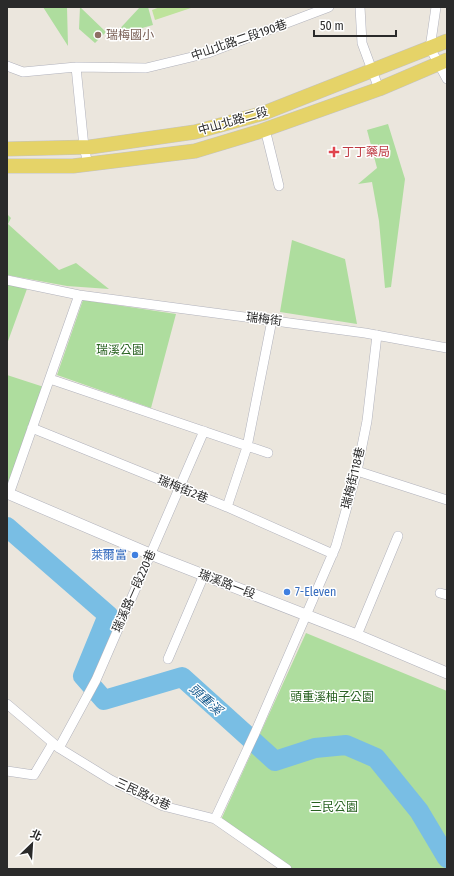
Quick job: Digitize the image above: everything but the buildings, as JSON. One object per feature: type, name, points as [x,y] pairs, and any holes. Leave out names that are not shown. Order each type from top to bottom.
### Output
[{"type":"main road","name":"中山北路二段","points":[[7,149],[84,147],[195,132],[264,113],[447,41]]},
{"type":"main road","name":"中山北路二段","points":[[7,166],[73,166],[195,151],[265,129],[378,89],[442,62]]},
{"type":"street","name":"中山北路二段190巷","points":[[7,66],[22,72],[76,67],[146,68],[208,53],[329,7]]},
{"type":"street","points":[[360,7],[362,43],[378,89]]},
{"type":"street","points":[[436,7],[430,48],[442,62],[447,79]]},
{"type":"street","points":[[76,67],[84,147],[88,164]]},
{"type":"street","points":[[265,129],[279,186]]},
{"type":"street","name":"瑞梅街","points":[[7,280],[79,295],[377,335],[447,348]]},
{"type":"street","points":[[8,493],[79,295]]},
{"type":"street","points":[[227,507],[247,447],[272,320]]},
{"type":"street","name":"瑞梅街118巷","points":[[215,819],[255,734],[333,554],[357,471],[367,418],[377,335]]},
{"type":"street","points":[[50,379],[268,453]]},
{"type":"street","name":"瑞梅街2巷","points":[[32,428],[180,487],[333,554]]},
{"type":"street","name":"瑞溪路一段220巷","points":[[7,771],[34,775],[56,746],[84,702],[96,680],[204,432]]},
{"type":"street","points":[[357,471],[447,500]]},
{"type":"street","name":"瑞溪路一段","points":[[8,493],[150,554],[447,673]]},
{"type":"street","points":[[357,636],[398,536]]},
{"type":"street","points":[[168,659],[204,575]]},
{"type":"street","name":"三民路43巷","points":[[7,704],[56,746],[112,780],[162,806],[215,819],[287,869]]},
{"type":"green space","points":[[43,7],[67,7],[68,46]]},
{"type":"green space","points":[[80,7],[106,32],[95,43],[79,29]]},
{"type":"green space","points":[[140,7],[148,7],[153,25],[113,36]]},
{"type":"green space","points":[[160,7],[194,7],[155,20],[152,10]]},
{"type":"green space","points":[[388,124],[405,179],[391,287],[385,288],[379,221],[372,182],[358,184],[377,168],[367,130]]},
{"type":"green space","points":[[7,214],[11,218],[8,224],[59,270],[76,263],[109,289],[67,286],[7,275]]},
{"type":"green space","points":[[292,240],[345,259],[357,324],[280,312]]},
{"type":"green space","points":[[7,280],[28,286],[7,344]]},
{"type":"green space","name":"瑞溪公園","points":[[83,300],[176,314],[151,408],[57,375]]},
{"type":"green space","points":[[7,375],[47,388],[7,493]]},
{"type":"green space","points":[[306,633],[447,691],[447,869],[293,869],[220,822]]},
{"type":"waterway","name":"頭重溪","points":[[7,527],[108,615],[83,676],[104,700],[182,677],[275,761],[315,748],[346,745],[376,758],[419,811],[447,858]]},
{"type":"place","name":"瑞梅國小","points":[[98,35]]},
{"type":"place","name":"丁丁藥局","points":[[334,152]]},
{"type":"place","name":"萊爾富","points":[[135,555]]},
{"type":"place","name":"7-Eleven","points":[[287,592]]},
{"type":"park label","name":"頭重溪柚子公園","points":[[332,697]]},
{"type":"park label","name":"三民公園","points":[[334,807]]}]
